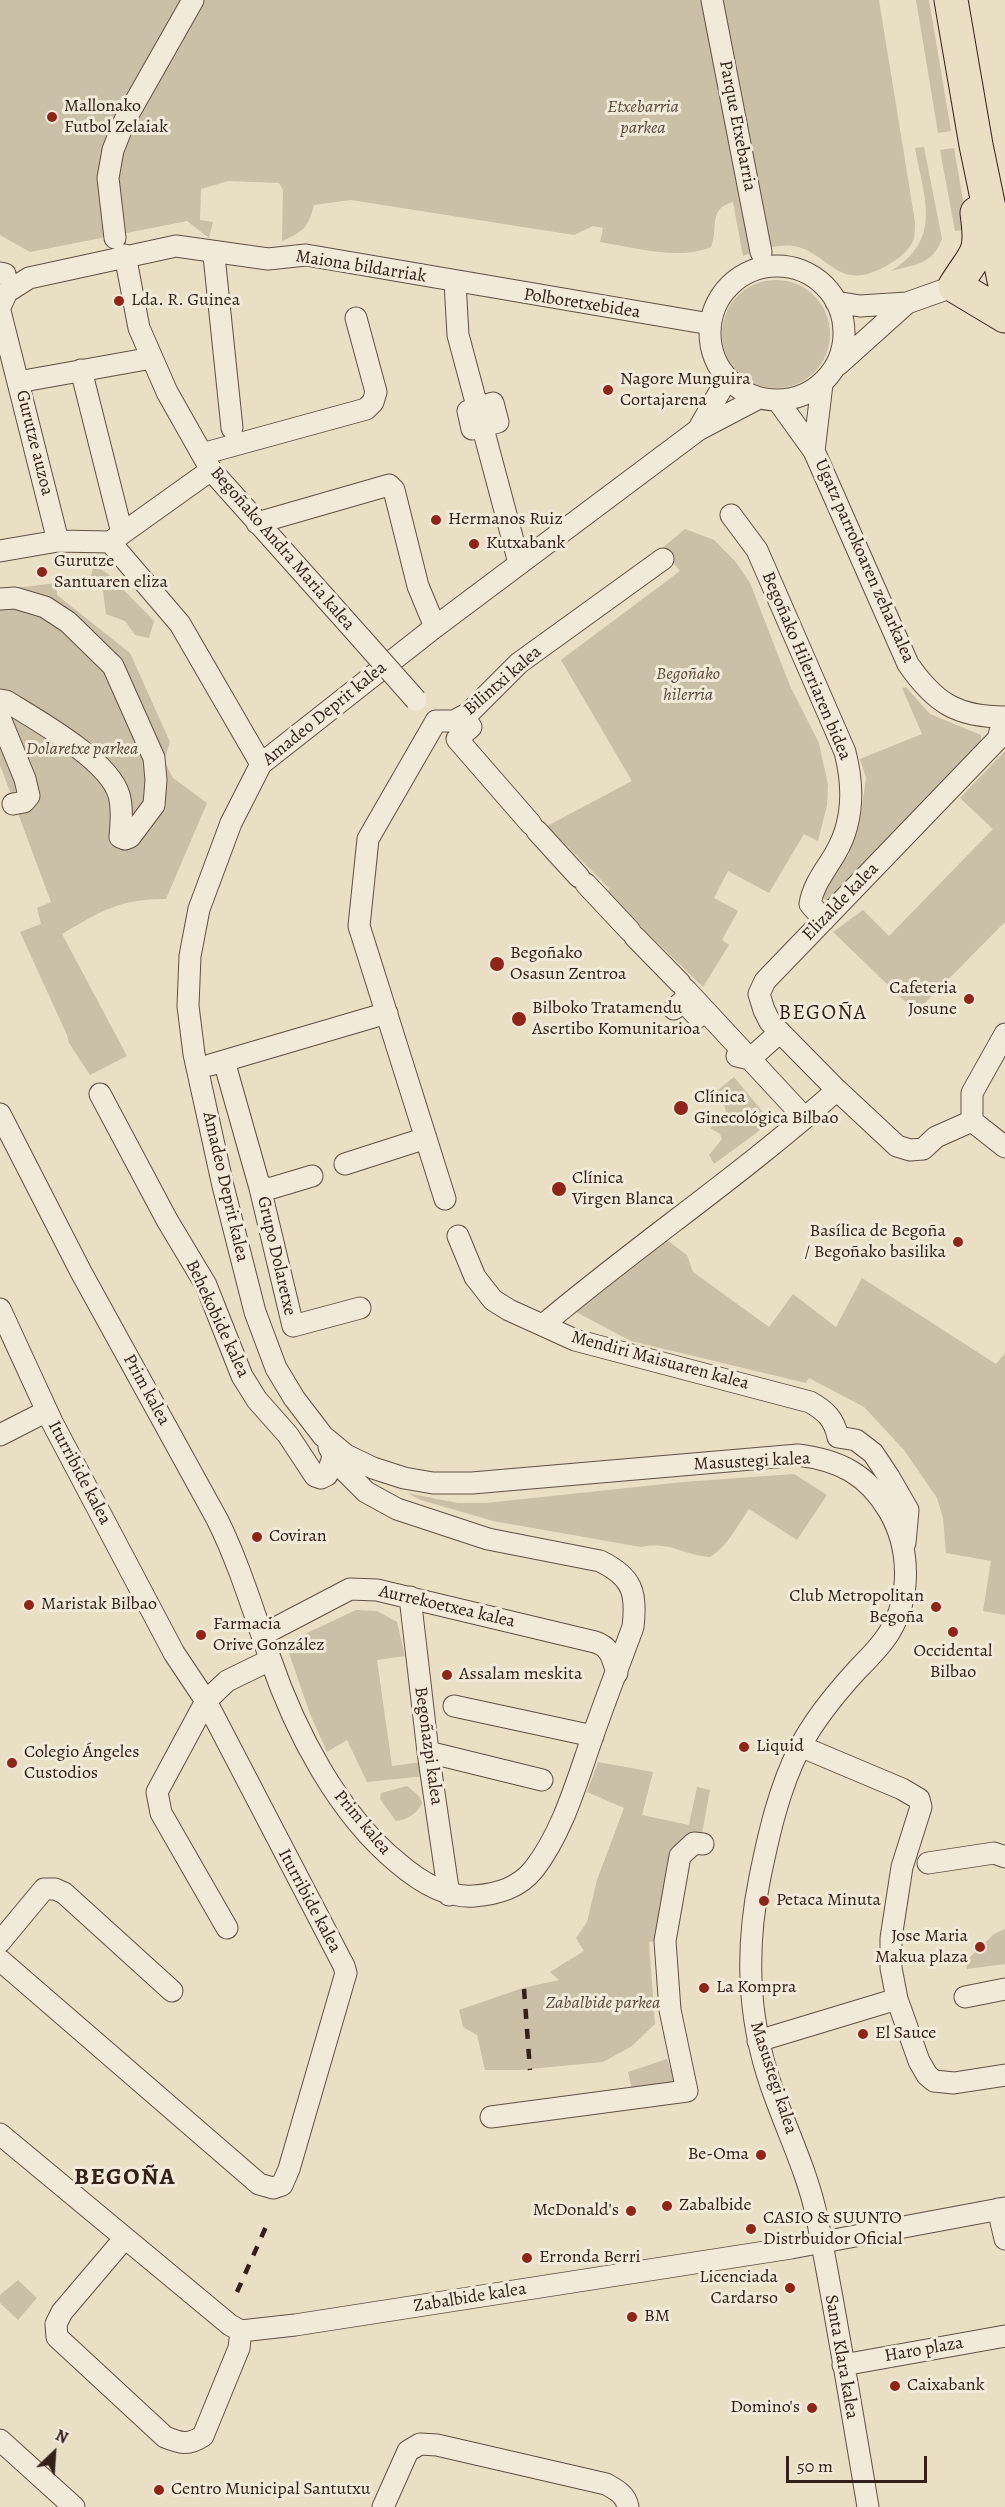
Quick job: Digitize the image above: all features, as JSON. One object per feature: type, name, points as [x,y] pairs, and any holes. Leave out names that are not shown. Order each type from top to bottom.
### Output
[{"type":"main road","points":[[951,0],[976,145],[1005,285]]},
{"type":"main road","points":[[974,0],[995,141],[1005,188]]},
{"type":"main road","points":[[976,145],[970,169],[980,242],[975,255],[955,286],[1005,316]]},
{"type":"street","points":[[120,247],[108,178],[112,150],[125,120],[193,0]]},
{"type":"street","name":"Parque Etxebarria","points":[[712,0],[761,252]]},
{"type":"street","name":"Maiona bildarriak","points":[[120,247],[177,246],[268,259],[306,255],[455,282]]},
{"type":"street","name":"Gurutze auzoa","points":[[58,541],[0,309],[7,292],[29,278],[120,247]]},
{"type":"street","name":"Begoñako Andra Maria kalea","points":[[120,247],[139,328],[167,392],[206,462],[257,523],[436,721]]},
{"type":"street","points":[[214,256],[232,428]]},
{"type":"street","points":[[828,376],[843,350],[844,329],[836,302],[820,282],[803,272],[784,266],[758,268],[746,273],[726,289],[716,306],[710,324],[712,353],[727,379],[738,389],[757,399],[778,401],[802,396],[828,376],[907,303]]},
{"type":"street","points":[[455,282],[458,334],[519,563]]},
{"type":"street","name":"Polboretxebidea","points":[[455,282],[710,324]]},
{"type":"street","points":[[836,302],[860,306],[907,303],[955,286]]},
{"type":"street","points":[[1,548],[116,537],[206,462],[366,409],[373,402],[376,392],[356,318]]},
{"type":"street","points":[[18,382],[152,358]]},
{"type":"street","points":[[81,370],[116,537],[180,624],[261,764]]},
{"type":"street","name":"Ugatz parrokoaren zeharkalea","points":[[814,451],[828,376]]},
{"type":"street","name":"Amadeo Deprit kalea","points":[[698,430],[727,379]]},
{"type":"street","name":"Amadeo Deprit kalea","points":[[323,1436],[294,1398],[276,1368],[255,1312],[197,1070],[188,1006],[190,956],[199,909],[231,823],[261,764],[435,627],[698,430],[757,399]]},
{"type":"street","name":"Ugatz parrokoaren zeharkalea","points":[[778,401],[814,451],[908,664],[920,681],[932,695],[963,712],[986,717],[1005,717]]},
{"type":"street","points":[[257,523],[389,485],[394,490],[418,586],[435,627]]},
{"type":"street","name":"Begoñako Hilerriaren bidea","points":[[731,515],[757,550],[845,752],[852,784],[850,812],[842,841],[812,891],[810,904],[824,920]]},
{"type":"street","name":"Bilintxi kalea","points":[[436,721],[454,721],[464,717],[519,663],[663,559]]},
{"type":"street","points":[[0,599],[15,598],[45,608],[68,622],[113,666],[154,758],[156,780],[154,804],[130,837],[125,839],[120,837],[122,813],[119,795],[106,773],[62,735],[6,701],[0,700]]},
{"type":"street","points":[[464,717],[471,727],[457,739],[632,934],[804,1116],[837,1090],[897,1146],[910,1150],[923,1149],[936,1137],[975,1124],[1005,1133]]},
{"type":"street","name":"Elizalde kalea","points":[[837,1090],[767,1016],[759,994],[765,981],[998,739],[1005,717]]},
{"type":"street","points":[[0,718],[25,778],[29,796],[24,802],[13,804]]},
{"type":"street","points":[[436,721],[368,839],[359,926],[445,1199]]},
{"type":"street","points":[[674,1009],[683,1001],[724,1046],[741,1058],[750,1059],[780,1032]]},
{"type":"street","points":[[197,1070],[387,1013]]},
{"type":"street","points":[[1005,1034],[972,1093],[975,1124],[1005,1147]]},
{"type":"street","name":"Grupo Dolaretxe","points":[[224,1061],[260,1188],[293,1326],[360,1308]]},
{"type":"street","name":"Behekobide kalea","points":[[100,1094],[167,1220],[206,1285],[242,1376],[257,1400],[288,1435],[315,1476],[321,1478],[327,1475],[333,1457]]},
{"type":"street","name":"Prim kalea","points":[[0,1114],[81,1272],[217,1518],[232,1553],[270,1660],[324,1778],[380,1849],[409,1873],[449,1894],[485,1895],[513,1888],[533,1870],[550,1846],[630,1635],[636,1604],[632,1587],[623,1575],[608,1565],[488,1539],[408,1513],[384,1502],[366,1492],[333,1457],[323,1436]]},
{"type":"street","name":"Mendiri Maisuaren kalea","points":[[804,1116],[543,1325],[575,1340],[810,1402],[826,1412],[835,1426],[838,1437]]},
{"type":"street","points":[[345,1164],[426,1138]]},
{"type":"street","name":"Grupo Dolaretxe","points":[[260,1188],[272,1188],[312,1176]]},
{"type":"street","points":[[458,1236],[475,1277],[493,1300],[543,1325]]},
{"type":"street","name":"Iturribide kalea","points":[[0,1308],[47,1411],[174,1653],[206,1701],[346,1973],[289,2169],[282,2185],[273,2188],[259,2184],[0,1960]]},
{"type":"street","points":[[0,1435],[47,1411]]},
{"type":"street","name":"Masustegi kalea","points":[[323,1436],[346,1455],[387,1473],[433,1483],[472,1483],[798,1455],[837,1463],[859,1476],[880,1496],[893,1518],[904,1550],[905,1589],[898,1617],[889,1635],[825,1708],[800,1746],[789,1771],[770,1829],[754,1906],[751,2006],[758,2041],[776,2100],[803,2167],[817,2217],[820,2242]]},
{"type":"street","points":[[825,1459],[838,1437],[856,1440],[873,1453],[908,1510],[904,1550]]},
{"type":"street","points":[[384,1502],[377,1484],[387,1473],[396,1497],[408,1513]]},
{"type":"street","name":"Aurrekoetxea kalea","points":[[262,1635],[350,1589],[377,1590],[410,1597],[604,1645]]},
{"type":"street","name":"Begoñazpi kalea","points":[[410,1597],[428,1752],[449,1894]]},
{"type":"street","points":[[604,1645],[615,1645],[630,1635]]},
{"type":"street","points":[[604,1645],[611,1653],[617,1673]]},
{"type":"street","points":[[227,1928],[161,1813],[157,1792],[206,1701],[227,1681],[270,1660]]},
{"type":"street","points":[[454,1706],[593,1736]]},
{"type":"street","points":[[800,1746],[902,1789],[919,1799],[921,1807],[902,1868],[891,1938],[891,1968],[897,1999],[919,2061],[927,2076],[934,2081],[954,2083],[1005,2074]]},
{"type":"street","points":[[428,1752],[542,1780]]},
{"type":"street","points":[[491,2117],[687,2091],[670,2010],[665,1941],[680,1856],[694,1843],[703,1844]]},
{"type":"street","points":[[928,1863],[993,1853],[1005,1857]]},
{"type":"street","points":[[0,1942],[44,1890],[55,1889],[64,1893],[172,1990]]},
{"type":"street","points":[[965,1997],[1005,1989]]},
{"type":"street","points":[[758,2041],[897,1999]]},
{"type":"street","points":[[0,2134],[124,2239],[241,2331],[239,2348],[202,2436],[190,2443],[182,2444],[165,2437],[57,2337],[56,2324],[62,2312],[124,2239]]},
{"type":"street","points":[[1002,2209],[1005,2239]]},
{"type":"street","name":"Zabalbide kalea","points":[[241,2331],[296,2325],[820,2242],[1002,2209]]},
{"type":"street","name":"Santa Klara kalea","points":[[820,2242],[868,2507]]},
{"type":"street","name":"Haro plaza","points":[[843,2364],[1005,2336]]},
{"type":"street","points":[[0,2440],[74,2507]]},
{"type":"street","points":[[383,2507],[408,2451],[420,2444],[437,2445],[606,2484],[621,2493],[627,2500],[628,2507]]},
{"type":"green space","name":"Etxebarria parkea","points":[[0,0],[879,0],[915,222],[914,239],[903,254],[886,266],[868,274],[851,275],[836,270],[809,251],[793,246],[774,247],[743,256],[733,202],[725,205],[717,214],[711,247],[685,253],[671,253],[600,242],[603,228],[593,226],[574,235],[351,200],[314,205],[310,219],[304,228],[282,241],[283,190],[279,183],[228,181],[201,189],[200,220],[213,222],[209,238],[187,221],[30,252],[0,235]]},
{"type":"green space","points":[[916,0],[929,0],[951,131],[938,133]]},
{"type":"green space","points":[[924,147],[942,239],[938,248],[928,259],[891,271],[907,259],[918,245],[924,231],[925,201],[915,148]]},
{"type":"green space","points":[[954,148],[968,229],[955,231],[940,150]]},
{"type":"green space","points":[[776,280],[797,284],[815,295],[826,313],[830,334],[826,355],[815,373],[797,384],[776,388],[755,384],[737,373],[726,355],[722,334],[726,313],[737,295],[755,284]]},
{"type":"green space","name":"Begoñako hilerria","points":[[685,529],[714,540],[735,561],[750,583],[790,686],[819,743],[828,785],[827,805],[818,841],[804,834],[769,893],[728,871],[714,898],[738,911],[722,940],[729,945],[703,987],[606,892],[610,889],[547,826],[632,781],[561,660],[680,571],[661,549]]},
{"type":"green space","points":[[93,568],[108,574],[154,621],[149,638],[135,635],[125,621],[106,614],[103,591],[90,580]]},
{"type":"green space","name":"Dolaretxe parkea","points":[[56,583],[57,595],[130,653],[170,742],[164,761],[173,778],[207,803],[166,899],[135,901],[111,908],[62,934],[127,1056],[90,1075],[69,1043],[20,932],[41,924],[37,908],[51,902],[0,765],[0,590]]},
{"type":"green space","points":[[906,687],[930,714],[981,735],[981,743],[976,747],[979,753],[829,903],[820,892],[839,856],[848,856],[860,821],[866,778],[860,759],[922,734],[902,688]]},
{"type":"green space","points":[[1005,751],[1005,922],[916,1012],[833,932],[863,910],[889,936],[993,829],[960,798]]},
{"type":"green space","points":[[734,1077],[771,1122],[714,1164],[709,1155],[722,1139],[720,1134],[710,1128],[716,1123],[710,1115],[720,1120],[726,1113],[725,1107],[713,1094]]},
{"type":"green space","points":[[667,1240],[687,1255],[693,1272],[769,1327],[793,1294],[836,1327],[862,1278],[996,1364],[1005,1353],[1005,1615],[983,1611],[991,1561],[946,1553],[943,1518],[937,1498],[904,1450],[864,1407],[809,1378],[806,1383],[631,1341],[576,1312]]},
{"type":"green space","points":[[794,1474],[827,1495],[797,1540],[749,1509],[727,1541],[710,1557],[669,1547],[641,1547],[493,1521],[421,1500],[407,1493],[458,1503],[486,1503],[683,1482]]},
{"type":"green space","points":[[356,1610],[377,1611],[397,1622],[405,1656],[377,1660],[392,1766],[421,1762],[425,1776],[367,1782],[347,1740],[327,1752],[310,1714],[288,1650],[290,1641]]},
{"type":"green space","name":"Zabalbide parkea","points":[[598,1762],[653,1772],[642,1815],[689,1825],[697,1787],[710,1790],[702,1833],[674,1854],[661,1940],[649,1942],[655,2024],[632,2046],[603,2062],[520,2070],[485,2070],[477,2035],[463,2027],[459,2010],[523,1988],[559,1980],[550,1972],[584,1951],[576,1938],[587,1922],[597,1880],[624,1808],[587,1792]]},
{"type":"green space","points":[[407,1786],[419,1796],[422,1803],[412,1815],[396,1821],[380,1799],[381,1793]]},
{"type":"green space","points":[[1005,1929],[1005,1964],[967,1969],[966,1961],[994,1934]]},
{"type":"green space","points":[[667,2059],[676,2084],[633,2094],[628,2072]]},
{"type":"green space","points":[[18,2280],[37,2298],[18,2320],[0,2303],[0,2295]]},
{"type":"railway","points":[[524,1989],[530,2070]]},
{"type":"railway","points":[[237,2292],[269,2220]]},
{"type":"place","name":"Mallonako Futbol Zelaiak","points":[[52,117]]},
{"type":"place","name":"Lda. R. Guinea","points":[[119,301]]},
{"type":"place","name":"Nagore Munguira Cortajarena","points":[[608,390]]},
{"type":"place","name":"Hermanos Ruiz","points":[[436,520]]},
{"type":"place","name":"Kutxabank","points":[[474,544]]},
{"type":"place","name":"Gurutze Santuaren eliza","points":[[42,572]]},
{"type":"place","name":"Begoñako Osasun Zentroa","points":[[497,964]]},
{"type":"place","name":"Cafeteria Josune","points":[[969,999]]},
{"type":"place","name":"Bilboko Tratamendu Asertibo Komunitarioa","points":[[519,1019]]},
{"type":"place","name":"Clínica Ginecológica Bilbao","points":[[681,1108]]},
{"type":"place","name":"Clínica Virgen Blanca","points":[[559,1189]]},
{"type":"place","name":"Basílica de Begoña / Begoñako basilika","points":[[958,1242]]},
{"type":"place","name":"Coviran","points":[[257,1537]]},
{"type":"place","name":"Maristak Bilbao","points":[[29,1605]]},
{"type":"place","name":"Club Metropolitan Begoña","points":[[936,1607]]},
{"type":"place","name":"Occidental Bilbao","points":[[953,1632]]},
{"type":"place","name":"Farmacia Orive González","points":[[201,1635]]},
{"type":"place","name":"Assalam meskita","points":[[447,1675]]},
{"type":"place","name":"Liquid","points":[[744,1747]]},
{"type":"place","name":"Colegio Ángeles Custodios","points":[[12,1763]]},
{"type":"place","name":"Petaca Minuta","points":[[764,1901]]},
{"type":"place","name":"Jose Maria Makua plaza","points":[[980,1947]]},
{"type":"place","name":"La Kompra","points":[[704,1988]]},
{"type":"place","name":"El Sauce","points":[[863,2034]]},
{"type":"place","name":"Be-Oma","points":[[761,2155]]},
{"type":"place","name":"Zabalbide","points":[[667,2206]]},
{"type":"place","name":"McDonald's","points":[[631,2211]]},
{"type":"place","name":"CASIO & SUUNTO Distrbuidor Oficial","points":[[751,2229]]},
{"type":"place","name":"Erronda Berri","points":[[527,2258]]},
{"type":"place","name":"Licenciada Cardarso","points":[[790,2288]]},
{"type":"place","name":"BM","points":[[632,2317]]},
{"type":"place","name":"Caixabank","points":[[895,2386]]},
{"type":"place","name":"Domino's","points":[[812,2408]]},
{"type":"place","name":"Centro Municipal Santutxu","points":[[159,2490]]},
{"type":"district","name":"BEGOÑA","points":[[823,1014]]},
{"type":"district","name":"BEGOÑA","points":[[125,2178]]}]
